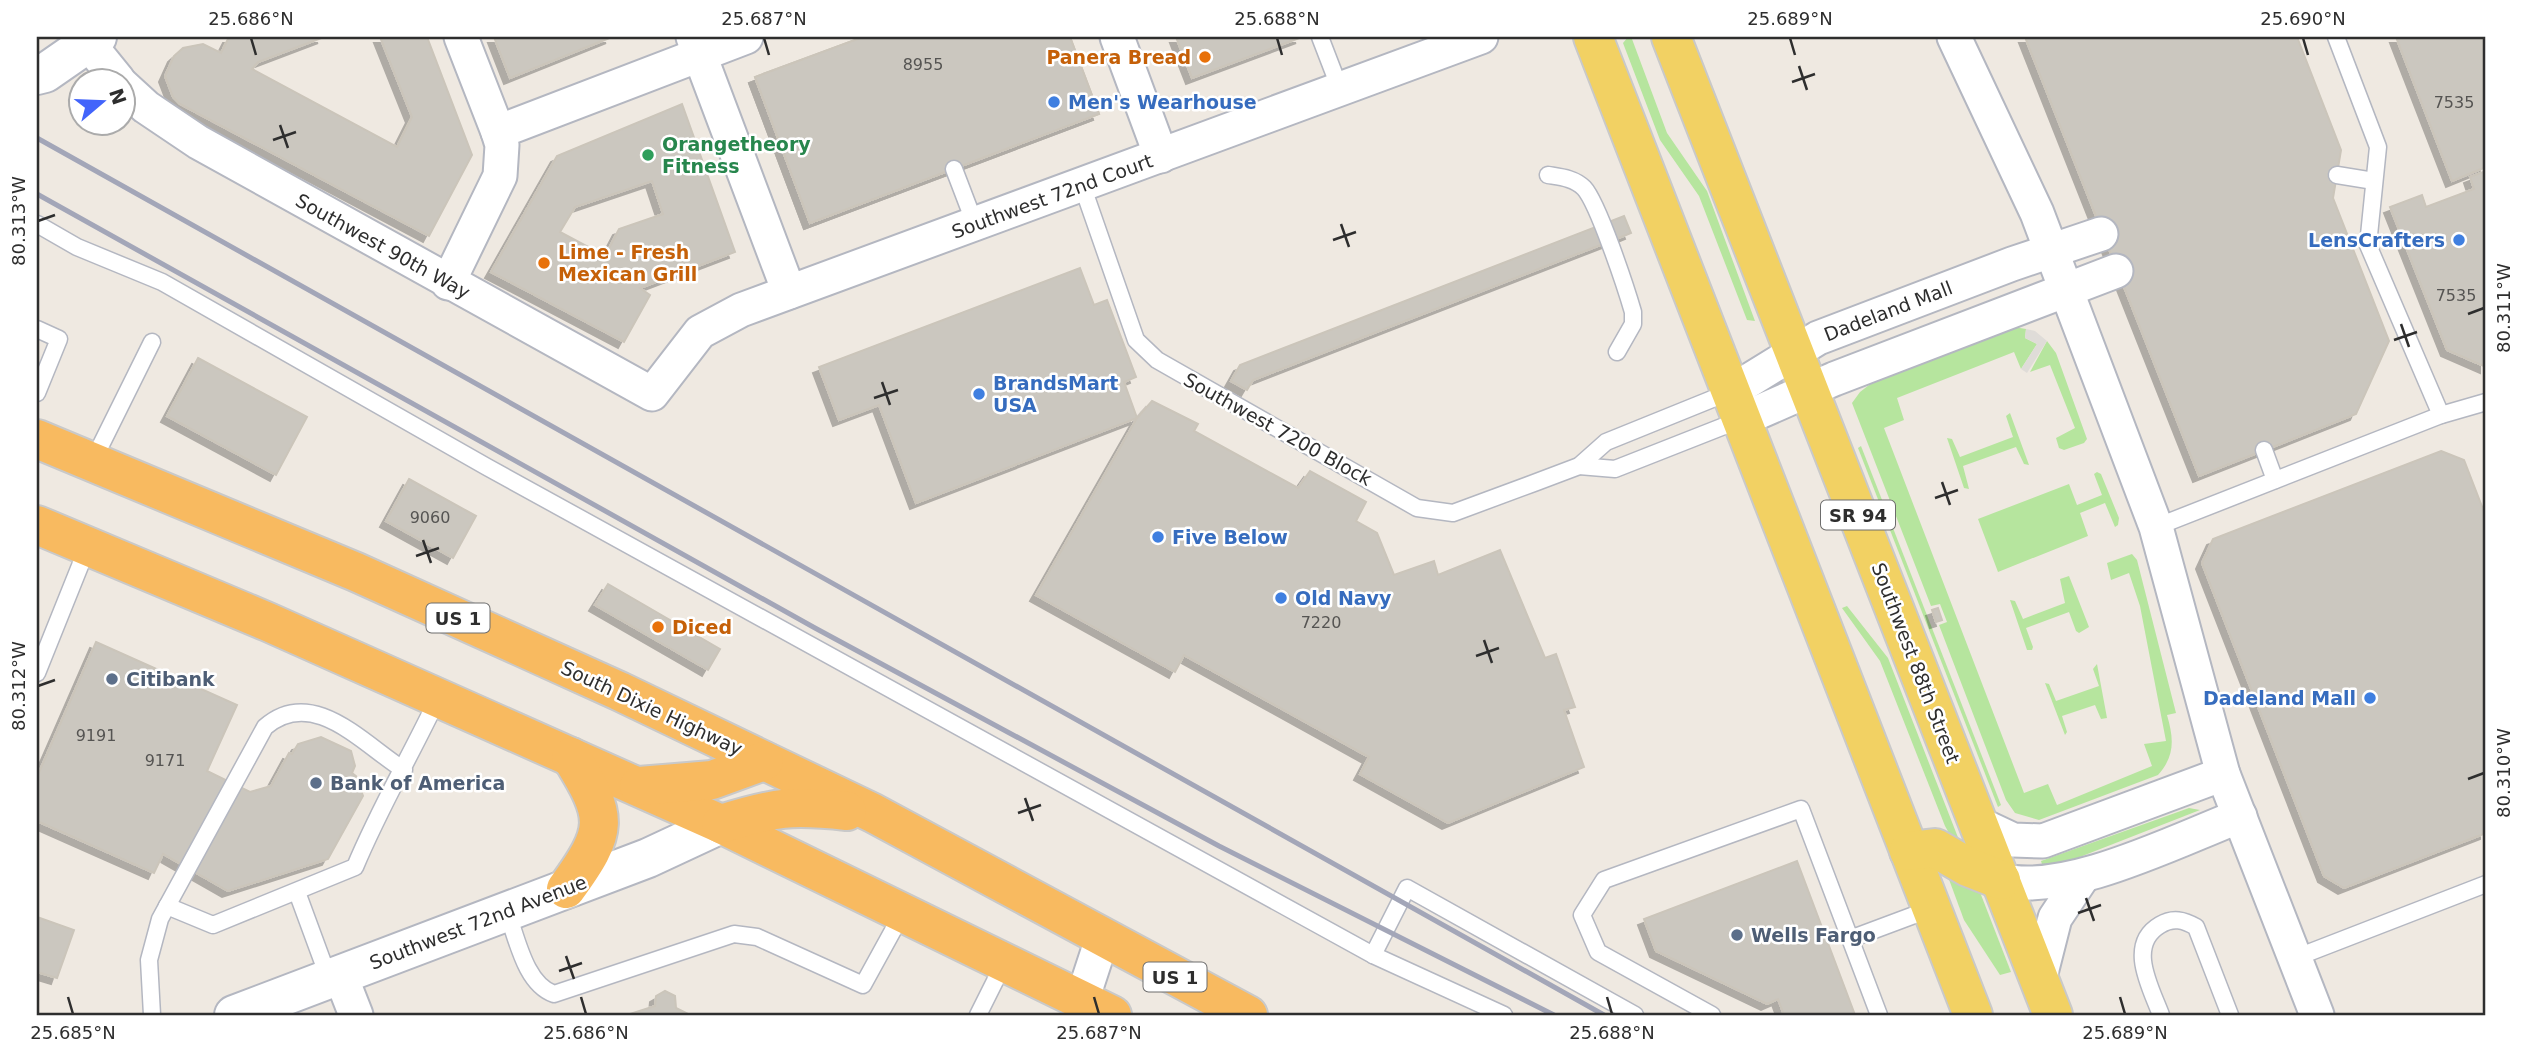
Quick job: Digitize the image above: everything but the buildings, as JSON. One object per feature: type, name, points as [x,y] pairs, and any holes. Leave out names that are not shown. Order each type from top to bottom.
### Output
[{"type":"highway","name":"South Dixie Highway","points":[[37,439],[356,572],[764,761],[873,813],[1102,939],[1248,1015]]},
{"type":"highway","points":[[37,525],[721,824],[1004,963],[1093,1010]]},
{"type":"highway","points":[[566,889],[587,860],[600,828],[597,803],[571,757]]},
{"type":"highway","points":[[633,786],[712,780],[764,761]]},
{"type":"highway","points":[[721,824],[768,809],[797,806],[873,813]]},
{"type":"main road","points":[[1593,37],[1973,1015]]},
{"type":"main road","name":"Southwest 88th Street","points":[[1671,37],[2046,998]]},
{"type":"main road","points":[[1909,851],[1934,848],[1968,867],[2001,880]]},
{"type":"street","points":[[447,283],[498,184],[503,161],[498,132],[461,37]]},
{"type":"street","points":[[498,132],[696,45],[746,37]]},
{"type":"street","points":[[1117,37],[1161,156]]},
{"type":"street","name":"Southwest 72nd Court","points":[[652,394],[700,332],[719,320],[1480,37]]},
{"type":"street","points":[[1954,37],[2031,198],[2156,527],[2223,774],[2317,1015]]},
{"type":"street","points":[[39,80],[92,40],[109,66]]},
{"type":"street","points":[[696,45],[789,292]]},
{"type":"street","name":"Southwest 90th Way","points":[[136,98],[198,142],[447,283],[652,394]]},
{"type":"street","name":"Dadeland Mall","points":[[1738,405],[1794,351],[1818,338],[2101,234]]},
{"type":"street","points":[[1738,405],[1808,389],[2116,271]]},
{"type":"street","points":[[1979,824],[2013,840],[2043,841],[2223,774]]},
{"type":"street","points":[[2001,880],[2035,883],[2083,876],[2239,816]]},
{"type":"street","name":"Southwest 72nd Avenue","points":[[233,1015],[648,858],[721,824]]},
{"type":"street","points":[[2046,998],[2055,918],[2083,876]]},
{"type":"street","points":[[1093,1010],[1102,939]]},
{"type":"street","points":[[335,976],[356,1015]]},
{"type":"lane","points":[[1320,37],[1340,89]]},
{"type":"lane","points":[[2336,37],[2378,147],[2368,245],[2441,415]]},
{"type":"lane","points":[[954,169],[975,224]]},
{"type":"lane","points":[[1548,175],[1574,181],[1584,188],[1608,242],[1633,312],[1633,324],[1616,352]]},
{"type":"lane","points":[[2337,175],[2374,181]]},
{"type":"lane","name":"Southwest 7200 Block","points":[[1082,186],[1136,340],[1157,360],[1417,508],[1453,513],[1579,466],[1606,442],[1738,405]]},
{"type":"lane","points":[[37,224],[77,247],[162,282],[487,467],[1373,955],[1504,1015]]},
{"type":"lane","points":[[37,329],[59,339],[43,358],[38,385]]},
{"type":"lane","points":[[92,463],[152,342]]},
{"type":"lane","points":[[2156,527],[2441,415],[2486,402]]},
{"type":"lane","name":"Southwest 7200 Block","points":[[1579,466],[1615,470],[1738,405]]},
{"type":"lane","points":[[2264,450],[2275,480]]},
{"type":"lane","points":[[37,673],[88,546]]},
{"type":"lane","points":[[167,906],[213,925],[355,867],[375,817],[404,770],[438,698]]},
{"type":"lane","points":[[152,1015],[149,960],[160,919],[265,727],[276,717],[290,712],[317,714],[359,735],[380,755],[404,770]]},
{"type":"lane","points":[[1712,1015],[1598,952],[1582,915],[1604,880],[1801,809],[1879,1015]]},
{"type":"lane","points":[[2295,958],[2486,884]]},
{"type":"lane","points":[[1373,955],[1407,888],[1635,1015]]},
{"type":"lane","points":[[297,892],[335,976]]},
{"type":"lane","points":[[1850,939],[1933,908]]},
{"type":"lane","points":[[507,912],[533,979],[543,990],[554,994],[734,934],[757,937],[863,985],[902,914]]},
{"type":"lane","points":[[2161,1015],[2141,956],[2148,934],[2162,923],[2175,920],[2185,921],[2196,927],[2230,1015]]},
{"type":"lane","points":[[978,1015],[1004,963]]},
{"type":"green space","points":[[1628,37],[1632,39],[1667,133],[1707,191],[1755,321],[1747,320],[1699,196],[1660,140],[1623,43]]},
{"type":"green space","points":[[2014,327],[2026,329],[2025,338],[2037,344],[2021,369],[2014,352],[1897,398],[1904,420],[1884,428],[2024,793],[2048,784],[2057,805],[2152,766],[2144,744],[2166,741],[2140,606],[2129,573],[2111,580],[2107,563],[2132,554],[2137,560],[2176,713],[2167,715],[2172,747],[2168,761],[2158,775],[2039,820],[2015,813],[2006,800],[1939,625],[1947,622],[1940,604],[1931,606],[1852,403],[1860,392],[1873,382]]},
{"type":"green space","points":[[2047,341],[2056,353],[2087,439],[2084,443],[2064,450],[2059,448],[2056,438],[2075,428],[2050,365],[2030,372]]},
{"type":"green space","points":[[2010,413],[2029,465],[2024,464],[2016,447],[1963,466],[1969,489],[1964,488],[1947,438],[1952,439],[1960,457],[2013,437],[2006,416]]},
{"type":"green space","points":[[1861,446],[2001,805],[1998,807],[1858,448]]},
{"type":"green space","points":[[2094,474],[2101,474],[2119,518],[2118,525],[2115,527],[2105,503],[2080,513],[2088,536],[1998,572],[1978,519],[2069,484],[2077,505],[2102,495]]},
{"type":"green space","points":[[2069,576],[2089,627],[2079,633],[2076,631],[2069,612],[2026,628],[2033,647],[2032,650],[2027,650],[2010,600],[2015,601],[2023,619],[2065,603],[2060,579]]},
{"type":"green space","points":[[1847,606],[1888,658],[1959,840],[1950,835],[1945,826],[1880,661],[1842,608]]},
{"type":"green space","points":[[2097,664],[2107,718],[2101,719],[2095,705],[2062,716],[2067,732],[2065,735],[2045,683],[2049,684],[2056,701],[2099,686],[2093,669]]},
{"type":"green space","points":[[2189,808],[2200,810],[2044,871],[2041,861]]},
{"type":"green space","points":[[1947,874],[1978,887],[2011,972],[2000,975],[1964,920]]},
{"type":"shaded area","points":[[2026,329],[2035,331],[2047,341],[2027,373],[2021,369],[2037,344],[2025,338]]},
{"type":"railway","points":[[37,138],[1604,1015]]},
{"type":"railway","points":[[37,194],[815,628],[1219,846],[1554,1015]]},
{"type":"place","name":"Panera Bread","points":[[1205,57]]},
{"type":"place","name":"Men's Wearhouse","points":[[1054,102]]},
{"type":"place","name":"Orangetheory Fitness","points":[[648,155]]},
{"type":"place","name":"LensCrafters","points":[[2459,240]]},
{"type":"place","name":"Lime - Fresh Mexican Grill","points":[[544,263]]},
{"type":"place","name":"BrandsMart USA","points":[[979,394]]},
{"type":"place","name":"Five Below","points":[[1158,537]]},
{"type":"place","name":"Old Navy","points":[[1281,598]]},
{"type":"place","name":"Diced","points":[[658,627]]},
{"type":"place","name":"Citibank","points":[[112,679]]},
{"type":"place","name":"Dadeland Mall","points":[[2370,698]]},
{"type":"place","name":"Bank of America","points":[[316,783]]},
{"type":"place","name":"Wells Fargo","points":[[1737,935]]}]
